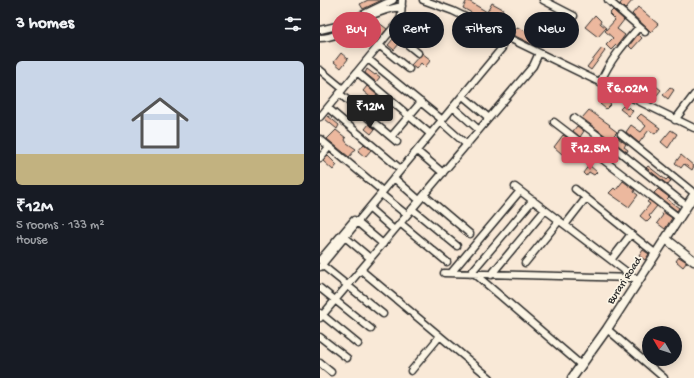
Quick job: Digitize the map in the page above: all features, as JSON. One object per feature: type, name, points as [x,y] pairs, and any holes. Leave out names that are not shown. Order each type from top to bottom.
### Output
[{"type":"main road","name":"Burari Road","points":[[572,378],[607,329],[637,280],[666,239],[694,194]]},
{"type":"main road","points":[[666,239],[693,259]]},
{"type":"street","points":[[320,30],[341,25],[393,0]]},
{"type":"street","points":[[423,0],[453,12]]},
{"type":"street","points":[[542,0],[566,12]]},
{"type":"street","points":[[608,0],[645,32]]},
{"type":"street","points":[[320,38],[333,36],[371,15],[402,3]]},
{"type":"street","points":[[600,83],[612,59],[639,27]]},
{"type":"street","points":[[381,43],[389,33]]},
{"type":"street","points":[[516,46],[600,83],[694,128]]},
{"type":"street","points":[[381,47],[409,69]]},
{"type":"street","points":[[320,117],[377,48]]},
{"type":"street","points":[[412,48],[418,53]]},
{"type":"street","points":[[321,264],[416,151],[497,48]]},
{"type":"street","points":[[321,264],[369,208],[398,167],[428,132],[463,96],[502,48]]},
{"type":"street","points":[[358,344],[321,315],[361,270],[533,66],[538,56]]},
{"type":"street","points":[[368,59],[421,102],[466,144]]},
{"type":"street","points":[[320,70],[341,92],[397,142]]},
{"type":"street","points":[[357,72],[428,132]]},
{"type":"street","points":[[675,120],[694,95]]},
{"type":"street","points":[[463,96],[489,118]]},
{"type":"street","points":[[391,137],[421,102]]},
{"type":"street","points":[[320,106],[398,167]]},
{"type":"street","points":[[453,107],[479,130]]},
{"type":"street","points":[[574,118],[616,149],[687,206]]},
{"type":"street","points":[[554,122],[679,218]]},
{"type":"street","points":[[621,134],[694,194]]},
{"type":"street","points":[[320,139],[407,215]]},
{"type":"street","points":[[320,158],[329,147]]},
{"type":"street","points":[[416,151],[442,173]]},
{"type":"street","points":[[394,178],[419,200]]},
{"type":"street","points":[[518,189],[637,280],[492,275],[447,273],[518,189]]},
{"type":"street","points":[[575,189],[656,254]]},
{"type":"street","points":[[424,194],[470,234]]},
{"type":"street","points":[[565,225],[586,198]]},
{"type":"street","points":[[473,274],[533,200]]},
{"type":"street","points":[[369,208],[394,230]]},
{"type":"street","points":[[412,208],[457,246]]},
{"type":"street","points":[[492,275],[545,210]]},
{"type":"street","points":[[525,263],[559,221]]},
{"type":"street","points":[[357,222],[383,244]]},
{"type":"street","points":[[400,223],[447,262]]},
{"type":"street","points":[[611,260],[631,234]]},
{"type":"street","points":[[345,237],[370,258]]},
{"type":"street","points":[[321,264],[383,314]]},
{"type":"street","points":[[361,270],[490,378]]},
{"type":"street","points":[[473,274],[581,365]]},
{"type":"street","points":[[320,288],[370,329]]},
{"type":"street","points":[[607,329],[664,378]]},
{"type":"street","points":[[411,371],[440,336]]},
{"type":"street","points":[[320,337],[347,358]]},
{"type":"street","points":[[320,363],[331,372]]},
{"type":"building","points":[[368,0],[382,0],[363,9],[360,4]]},
{"type":"building","points":[[467,0],[487,12],[470,12],[463,8]]},
{"type":"building","points":[[623,0],[633,0],[625,9],[620,4]]},
{"type":"building","points":[[492,3],[503,9],[502,12],[487,12]]},
{"type":"building","points":[[638,7],[658,24],[651,32],[632,14]]},
{"type":"building","points":[[613,10],[624,20],[617,29],[625,35],[617,46],[616,45],[611,50],[606,45],[613,38],[605,31],[615,20],[609,14]]},
{"type":"building","points":[[595,15],[601,21],[600,23],[606,28],[598,37],[585,27]]},
{"type":"building","points":[[381,24],[387,29],[381,36]]},
{"type":"building","points":[[517,27],[524,30],[524,40],[516,36]]},
{"type":"building","points":[[638,34],[642,38],[632,49],[629,46]]},
{"type":"building","points":[[602,48],[605,51],[591,70],[587,67]]},
{"type":"building","points":[[341,53],[348,59],[341,68],[334,62]]},
{"type":"building","points":[[422,53],[431,60],[425,67],[421,63],[416,69],[411,65]]},
{"type":"building","points":[[367,69],[380,77],[376,82],[365,73]]},
{"type":"building","points":[[649,81],[661,90],[657,95],[645,86]]},
{"type":"building","points":[[367,86],[377,95],[372,101],[363,91]]},
{"type":"building","points":[[670,87],[674,90],[668,99],[663,95]]},
{"type":"building","points":[[605,99],[611,104],[606,109],[600,104]]},
{"type":"building","points":[[623,106],[627,109],[629,107],[633,111],[629,116],[620,109]]},
{"type":"building","points":[[589,110],[617,132],[614,135],[626,144],[624,147],[628,150],[627,152],[582,118]]},
{"type":"building","points":[[641,114],[660,128],[655,134],[649,130],[639,143],[626,132],[631,125],[641,132],[646,126],[637,118]]},
{"type":"building","points":[[328,116],[339,125],[337,129],[325,119]]},
{"type":"building","points":[[369,124],[375,129],[371,134],[365,129]]},
{"type":"building","points":[[577,126],[584,131],[580,137],[573,131]]},
{"type":"building","points":[[336,130],[346,138],[345,140],[347,143],[356,149],[349,157],[327,139]]},
{"type":"building","points":[[671,130],[677,134],[668,148],[661,142]]},
{"type":"building","points":[[563,135],[572,141],[562,154],[554,147]]},
{"type":"building","points":[[592,137],[613,152],[610,156],[599,147],[597,150],[594,147],[596,144],[590,139]]},
{"type":"building","points":[[364,144],[371,150],[365,157],[358,151]]},
{"type":"building","points":[[681,155],[694,166],[692,170],[684,164],[681,168],[675,163]]},
{"type":"building","points":[[328,156],[337,165],[333,170],[323,161]]},
{"type":"building","points":[[589,165],[597,172],[594,175],[589,172],[586,176],[583,173]]},
{"type":"building","points":[[648,166],[666,180],[668,178],[671,181],[668,185],[646,168]]},
{"type":"building","points":[[623,181],[635,190],[634,192],[638,195],[629,207],[609,193],[614,188],[616,190]]},
{"type":"building","points":[[658,189],[669,197],[667,199],[679,208],[677,211],[654,193]]},
{"type":"building","points":[[649,200],[657,206],[649,216],[651,218],[647,222],[640,216],[650,204],[647,202]]},
{"type":"building","points":[[663,212],[672,218],[665,229],[657,223],[663,215]]},
{"type":"building","points":[[643,250],[649,254],[645,260],[639,256]]},
{"type":"building","points":[[679,257],[687,262],[683,267],[676,261]]}]
